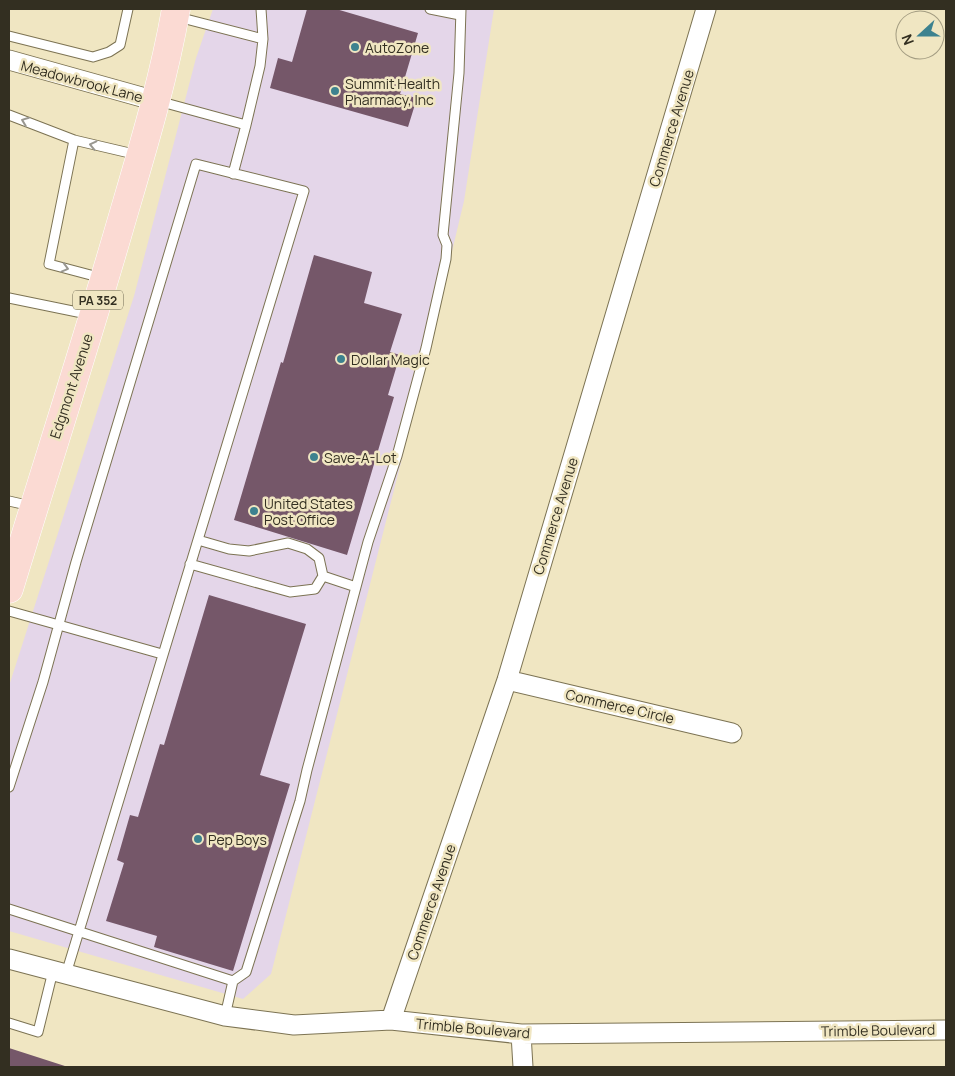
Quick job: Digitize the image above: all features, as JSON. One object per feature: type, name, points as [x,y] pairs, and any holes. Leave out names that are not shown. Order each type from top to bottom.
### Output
[{"type":"main road","name":"Edgmont Avenue","points":[[9,588],[21,504],[94,316],[156,101],[175,12]]},
{"type":"street","name":"Commerce Avenue","points":[[391,1020],[507,680],[706,9]]},
{"type":"street","name":"Meadowbrook Lane","points":[[9,60],[156,101]]},
{"type":"street","name":"Commerce Circle","points":[[507,680],[732,733]]},
{"type":"street","name":"Trimble Boulevard","points":[[9,959],[225,1016],[294,1025],[391,1020],[521,1034],[946,1030]]},
{"type":"street","points":[[521,1034],[523,1067]]},
{"type":"lane","points":[[9,36],[93,57],[110,52],[120,45],[128,9]]},
{"type":"lane","points":[[233,174],[260,66],[263,39],[260,9]]},
{"type":"lane","points":[[225,1016],[233,981],[246,972],[300,801],[368,542],[397,456],[426,348],[446,259],[447,245],[443,235],[459,73],[461,12],[430,9]]},
{"type":"lane","points":[[175,12],[263,39]]},
{"type":"lane","points":[[156,101],[246,125]]},
{"type":"lane","points":[[9,115],[74,140],[141,155]]},
{"type":"lane","points":[[74,140],[49,264],[105,279]]},
{"type":"lane","points":[[9,787],[43,682],[196,164],[304,191],[78,932],[59,973],[38,1032],[9,1023]]},
{"type":"lane","points":[[9,298],[94,316]]},
{"type":"lane","points":[[190,564],[290,592],[315,589],[323,576],[319,558],[307,549],[288,543],[249,550],[229,549],[198,540]]},
{"type":"lane","points":[[323,576],[356,587]]},
{"type":"lane","points":[[9,611],[162,654]]},
{"type":"lane","points":[[9,909],[233,981]]},
{"type":"shaded area","points":[[213,9],[494,9],[464,201],[412,419],[271,974],[243,999],[9,931],[9,686],[134,296],[196,58]]},
{"type":"building","name":"AutoZone","points":[[307,9],[336,9],[418,33],[400,94],[417,98],[408,127],[270,88],[278,58],[292,62]]},
{"type":"building","points":[[314,255],[372,272],[364,303],[402,314],[390,352],[400,355],[388,395],[394,397],[347,555],[234,520],[281,362],[283,363]]},
{"type":"building","name":"Pep Boys","points":[[209,595],[306,624],[260,775],[290,784],[233,971],[154,947],[157,936],[106,921],[124,863],[117,860],[130,815],[138,817],[160,744],[164,745]]},
{"type":"building","points":[[9,1048],[68,1067],[9,1067]]},
{"type":"place","name":"AutoZone","points":[[355,47]]},
{"type":"place","name":"Summit Health Pharmacy, Inc","points":[[335,91]]},
{"type":"place","name":"Dollar Magic","points":[[341,359]]},
{"type":"place","name":"Save-A-Lot","points":[[314,457]]},
{"type":"place","name":"United States Post Office","points":[[254,511]]},
{"type":"place","name":"Pep Boys","points":[[198,839]]}]
